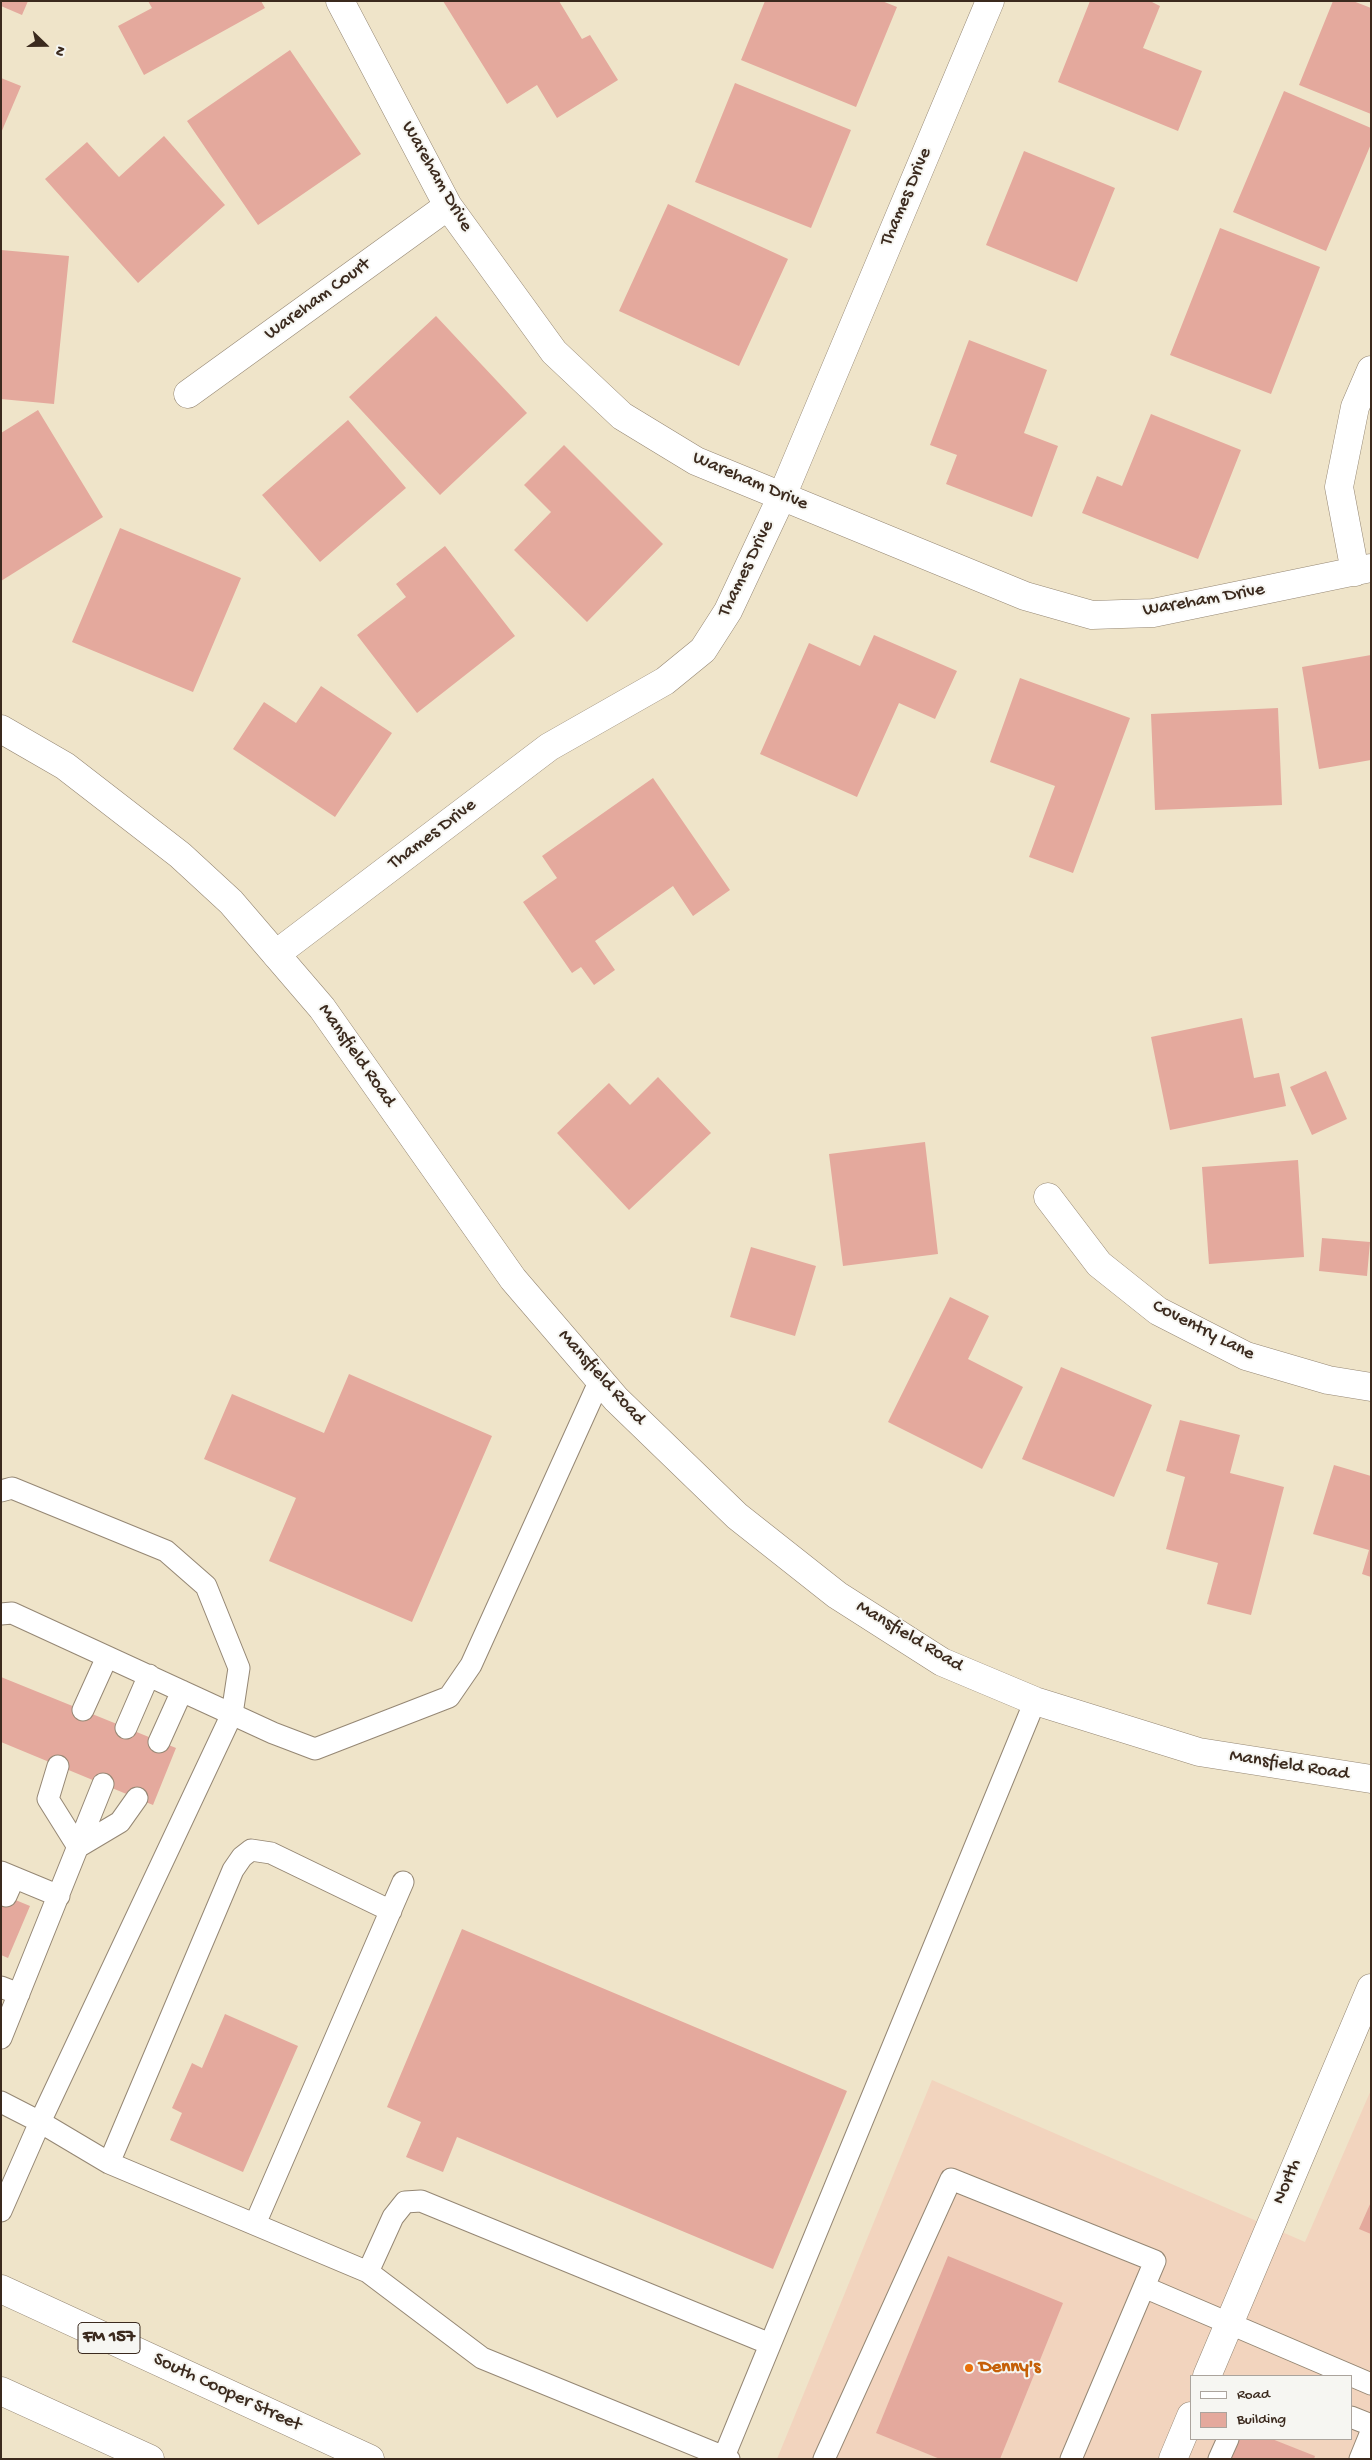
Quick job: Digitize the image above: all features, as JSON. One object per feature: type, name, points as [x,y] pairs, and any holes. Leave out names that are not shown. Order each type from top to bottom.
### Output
[{"type":"street","name":"Wareham Drive","points":[[340,1],[448,206],[554,352],[622,416],[696,461],[1025,596],[1092,615],[1153,613],[1363,570]]},
{"type":"street","name":"Thames Drive","points":[[276,954],[549,747],[665,681],[704,650],[728,611],[782,496],[990,1]]},
{"type":"street","name":"Wareham Court","points":[[188,394],[448,206]]},
{"type":"street","points":[[1363,570],[1339,487],[1355,407],[1371,370]]},
{"type":"street","name":"Mansfield Road","points":[[1,729],[65,766],[180,855],[231,902],[322,1008],[513,1279],[616,1399],[737,1516],[838,1595],[942,1662],[1035,1701],[1199,1752],[1371,1779]]},
{"type":"street","name":"Coventry Lane","points":[[1048,1197],[1099,1264],[1158,1311],[1246,1356],[1328,1380],[1371,1387]]},
{"type":"street","name":"North","points":[[1207,2375],[1371,1988]]},
{"type":"street","name":"South Cooper Street","points":[[1,2289],[370,2459]]},
{"type":"street","points":[[1,2391],[150,2459]]},
{"type":"street","points":[[1173,2459],[1190,2418]]},
{"type":"lane","points":[[1,1614],[12,1613],[232,1714],[315,1749],[449,1697],[471,1665],[600,1380]]},
{"type":"lane","points":[[1,1491],[12,1488],[166,1551],[206,1586],[239,1668],[232,1714],[40,2122],[1,2211]]},
{"type":"lane","points":[[83,1710],[107,1657]]},
{"type":"lane","points":[[126,1728],[149,1676]]},
{"type":"lane","points":[[159,1742],[182,1691]]},
{"type":"lane","points":[[1,2102],[40,2122],[109,2163],[368,2272],[482,2358],[725,2458],[770,2344],[1035,1701]]},
{"type":"lane","points":[[58,1766],[48,1799],[78,1847]]},
{"type":"lane","points":[[1,2038],[10,1990],[59,1896],[104,1784]]},
{"type":"lane","points":[[78,1847],[120,1822],[137,1798]]},
{"type":"lane","points":[[109,2163],[233,1870],[242,1857],[250,1850],[271,1853],[391,1911]]},
{"type":"lane","points":[[7,1882],[59,1896]]},
{"type":"lane","points":[[255,2224],[403,1882]]},
{"type":"lane","points":[[824,2459],[951,2180],[1155,2261],[1071,2459]]},
{"type":"lane","points":[[368,2272],[404,2202],[421,2201],[770,2344]]},
{"type":"lane","points":[[1144,2287],[1349,2375]]},
{"type":"lane","points":[[1352,2376],[1371,2384]]},
{"type":"lane","points":[[1352,2417],[1371,2425]]},
{"type":"lane","points":[[1360,2459],[1371,2432]]},
{"type":"lane","points":[[1219,2459],[1228,2440]]},
{"type":"shaded area","points":[[932,2080],[1305,2242],[1371,2090],[1371,2459],[777,2459]]},
{"type":"building","points":[[1,1],[28,1],[22,15],[1,6]]},
{"type":"building","points":[[148,1],[261,1],[265,8],[144,75],[118,26],[152,8]]},
{"type":"building","points":[[443,1],[559,1],[582,39],[590,35],[618,80],[557,118],[537,85],[507,104]]},
{"type":"building","points":[[765,1],[882,1],[897,7],[856,107],[741,60]]},
{"type":"building","points":[[1090,1],[1150,1],[1160,6],[1143,48],[1202,71],[1178,131],[1058,82]]},
{"type":"building","points":[[1333,1],[1353,1],[1371,8],[1371,114],[1299,85]]},
{"type":"building","points":[[290,50],[361,154],[258,225],[187,121]]},
{"type":"building","points":[[1,78],[21,86],[1,133]]},
{"type":"building","points":[[735,83],[851,130],[811,228],[695,182]]},
{"type":"building","points":[[1284,91],[1371,128],[1371,144],[1326,251],[1233,212]]},
{"type":"building","points":[[164,136],[225,205],[138,283],[45,179],[87,142],[119,177]]},
{"type":"building","points":[[1024,151],[1115,188],[1077,282],[986,245]]},
{"type":"building","points":[[668,204],[788,259],[739,366],[619,311]]},
{"type":"building","points":[[1220,228],[1320,267],[1271,394],[1170,355]]},
{"type":"building","points":[[1,250],[69,256],[54,404],[1,399]]},
{"type":"building","points":[[436,316],[527,413],[440,495],[349,397]]},
{"type":"building","points":[[969,340],[1047,370],[1024,433],[1058,446],[1032,517],[946,484],[957,455],[930,445]]},
{"type":"building","points":[[38,410],[103,517],[1,581],[1,433]]},
{"type":"building","points":[[1151,414],[1241,450],[1198,559],[1082,513],[1097,476],[1122,486]]},
{"type":"building","points":[[348,420],[406,488],[320,562],[262,495]]},
{"type":"building","points":[[564,445],[663,544],[587,622],[514,550],[551,512],[524,485]]},
{"type":"building","points":[[120,528],[241,578],[193,692],[72,642]]},
{"type":"building","points":[[445,546],[515,636],[417,713],[357,635],[406,597],[396,584]]},
{"type":"building","points":[[874,635],[957,671],[935,719],[899,703],[857,797],[760,754],[809,643],[860,666]]},
{"type":"building","points":[[1371,655],[1371,760],[1319,769],[1302,667]]},
{"type":"building","points":[[1020,678],[1130,718],[1073,873],[1029,857],[1055,786],[990,762]]},
{"type":"building","points":[[321,686],[392,733],[335,817],[233,749],[264,702],[296,723]]},
{"type":"building","points":[[1278,708],[1282,805],[1155,810],[1151,714]]},
{"type":"building","points":[[653,778],[730,890],[693,916],[673,886],[595,941],[615,970],[594,985],[581,967],[572,973],[523,902],[557,878],[542,856]]},
{"type":"building","points":[[1242,1018],[1254,1078],[1279,1073],[1286,1106],[1170,1130],[1151,1037]]},
{"type":"building","points":[[1326,1071],[1347,1119],[1312,1135],[1290,1087]]},
{"type":"building","points":[[658,1077],[711,1133],[629,1210],[557,1133],[609,1083],[630,1105]]},
{"type":"building","points":[[925,1142],[938,1254],[843,1266],[829,1154]]},
{"type":"building","points":[[1298,1160],[1304,1257],[1209,1264],[1202,1167]]},
{"type":"building","points":[[1322,1238],[1370,1242],[1367,1276],[1319,1271]]},
{"type":"building","points":[[751,1247],[816,1266],[795,1336],[730,1317]]},
{"type":"building","points":[[950,1297],[989,1316],[968,1359],[1023,1387],[982,1469],[888,1422]]},
{"type":"building","points":[[1061,1367],[1152,1405],[1114,1497],[1022,1459]]},
{"type":"building","points":[[349,1374],[492,1436],[412,1622],[269,1561],[296,1498],[204,1459],[232,1394],[324,1433]]},
{"type":"building","points":[[1180,1420],[1240,1435],[1230,1473],[1284,1487],[1251,1615],[1207,1604],[1218,1563],[1166,1549],[1185,1477],[1166,1471]]},
{"type":"building","points":[[1334,1465],[1371,1476],[1371,1577],[1362,1574],[1369,1550],[1313,1534]]},
{"type":"building","points":[[1,1677],[176,1748],[153,1805],[1,1742]]},
{"type":"building","points":[[1,1894],[30,1906],[8,1958],[1,1955]]},
{"type":"building","points":[[462,1929],[847,2091],[773,2269],[457,2137],[443,2172],[406,2157],[421,2122],[387,2107]]},
{"type":"building","points":[[225,2014],[298,2046],[243,2172],[170,2140],[182,2113],[172,2108],[192,2063],[202,2068]]},
{"type":"building","points":[[1371,2202],[1371,2234],[1359,2229]]},
{"type":"building","name":"Denny's","points":[[948,2256],[1063,2303],[1000,2459],[940,2459],[876,2433]]},
{"type":"building","points":[[1237,2440],[1275,2440],[1315,2456],[1314,2459],[1229,2459]]},
{"type":"place","name":"Denny's","points":[[969,2368]]}]
